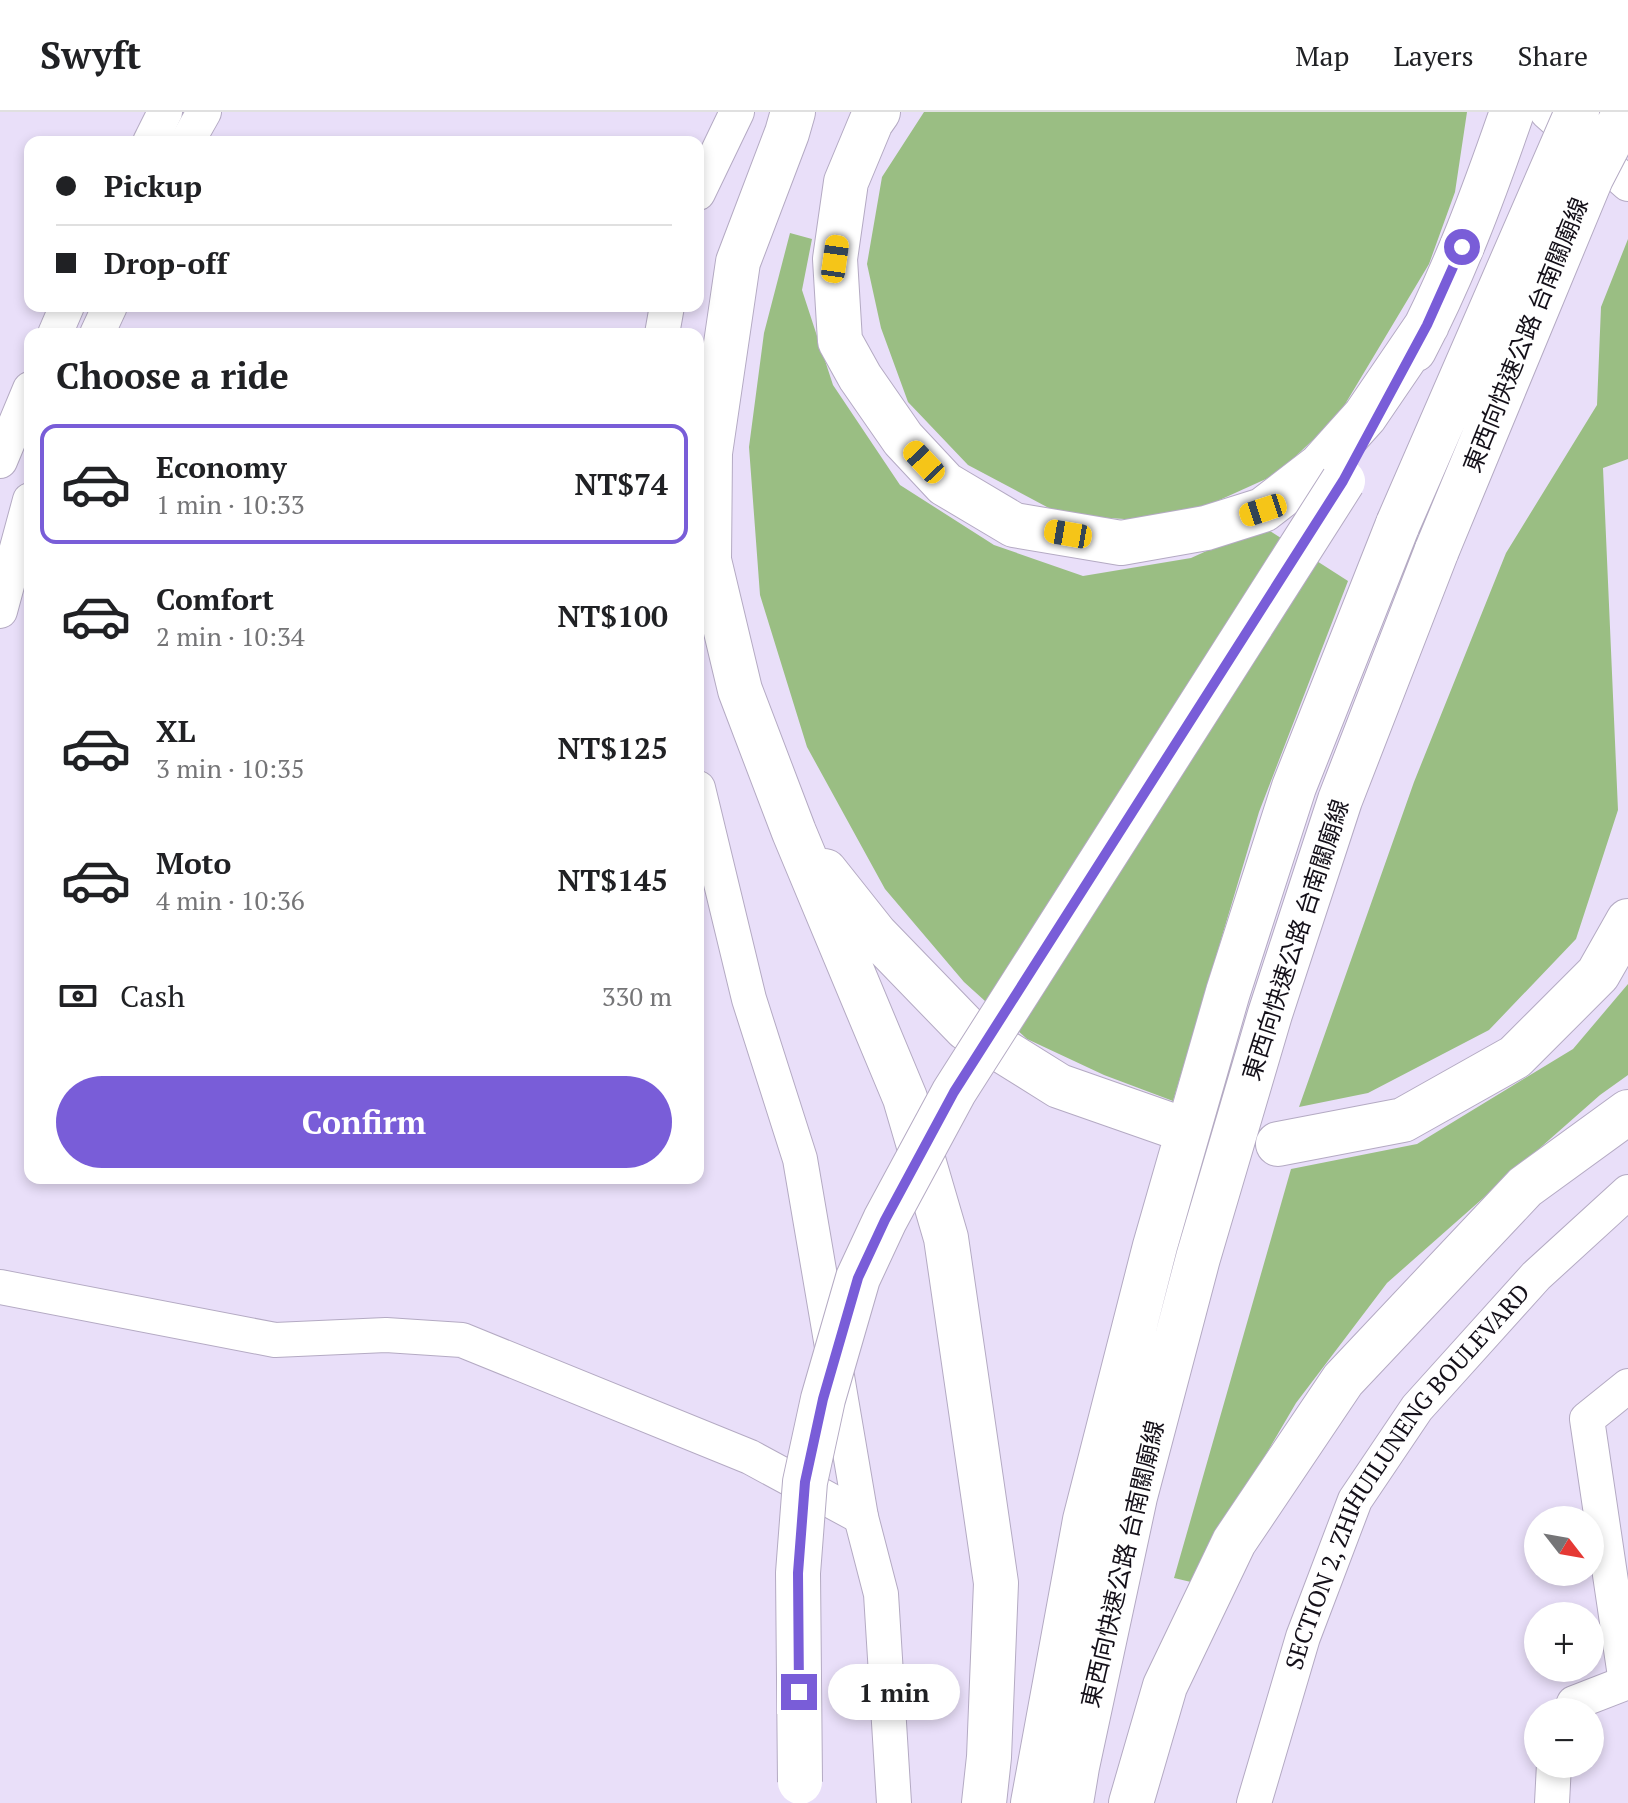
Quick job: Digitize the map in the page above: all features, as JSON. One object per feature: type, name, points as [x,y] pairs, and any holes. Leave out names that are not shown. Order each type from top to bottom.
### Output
[{"type":"highway","points":[[878,112],[846,182],[835,259],[840,341],[860,377],[903,439],[945,484],[1014,525],[1121,543],[1206,528],[1263,510],[1320,466],[1365,416],[1427,325]]},
{"type":"highway","points":[[802,1792],[798,1573],[805,1482],[823,1399],[858,1278],[885,1220],[954,1092],[1343,481],[1427,325],[1462,247],[1512,112]]},
{"type":"highway","name":"東西向快速公路 台南關廟線","points":[[1033,1803],[1085,1520],[1159,1231],[1228,992],[1294,787],[1398,524],[1577,112]]},
{"type":"highway","name":"東西向快速公路 台南關廟線","points":[[1071,1803],[1135,1497],[1207,1227],[1270,1014],[1340,800],[1437,550],[1591,178],[1625,112]]},
{"type":"highway","points":[[794,119],[738,262],[710,453],[709,560],[740,690],[794,832],[905,1098],[946,1238],[996,1583],[989,1757],[984,1803]]},
{"type":"highway","points":[[794,832],[875,934],[966,1028],[1059,1086],[1179,1128]]},
{"type":"highway","points":[[1278,1144],[1403,1120],[1515,1057],[1598,974],[1628,921]]},
{"type":"highway","points":[[1131,1803],[1165,1686],[1234,1542],[1343,1380],[1525,1187],[1628,1112]]},
{"type":"street","points":[[153,136],[165,112]]},
{"type":"street","points":[[190,136],[204,112]]},
{"type":"street","points":[[704,181],[737,112]]},
{"type":"street","points":[[1547,112],[1628,184]]},
{"type":"street","points":[[8,457],[20,405]]},
{"type":"street","points":[[0,611],[24,522]]},
{"type":"street","points":[[704,813],[749,999],[800,1159],[861,1517],[881,1594],[894,1803]]},
{"type":"street","name":"SECTION 2, ZHIHUILUNENG BOULEVARD","points":[[1254,1803],[1303,1637],[1355,1500],[1417,1408],[1536,1276],[1628,1192]]},
{"type":"street","points":[[0,1287],[275,1340],[386,1335],[462,1340],[750,1457],[861,1517]]},
{"type":"street","points":[[1587,1698],[1627,1682],[1587,1419],[1628,1386]]},
{"type":"street","points":[[1552,1803],[1553,1778]]},
{"type":"green space","points":[[924,112],[1467,112],[1455,192],[1429,264],[1338,416],[1277,474],[1171,522],[1062,515],[968,465],[908,402],[881,328],[867,264],[882,177]]},
{"type":"green space","points":[[790,233],[812,239],[802,290],[833,385],[900,485],[994,545],[1083,576],[1191,558],[1262,526],[1348,581],[1259,812],[1173,1101],[1104,1075],[1027,1039],[964,982],[885,889],[807,747],[760,595],[749,447],[764,333]]},
{"type":"green space","points":[[1628,239],[1628,459],[1603,468],[1618,810],[1576,939],[1489,1030],[1368,1093],[1299,1107],[1414,782],[1506,553],[1597,405],[1601,307]]},
{"type":"green space","points":[[1628,984],[1628,1075],[1600,1095],[1387,1283],[1296,1403],[1191,1582],[1174,1578],[1291,1169],[1417,1144],[1573,1049]]},
{"type":"route","points":[[799,1692],[798,1573],[805,1482],[823,1399],[858,1278],[885,1220],[954,1092],[1343,481],[1427,325],[1462,247]]}]
